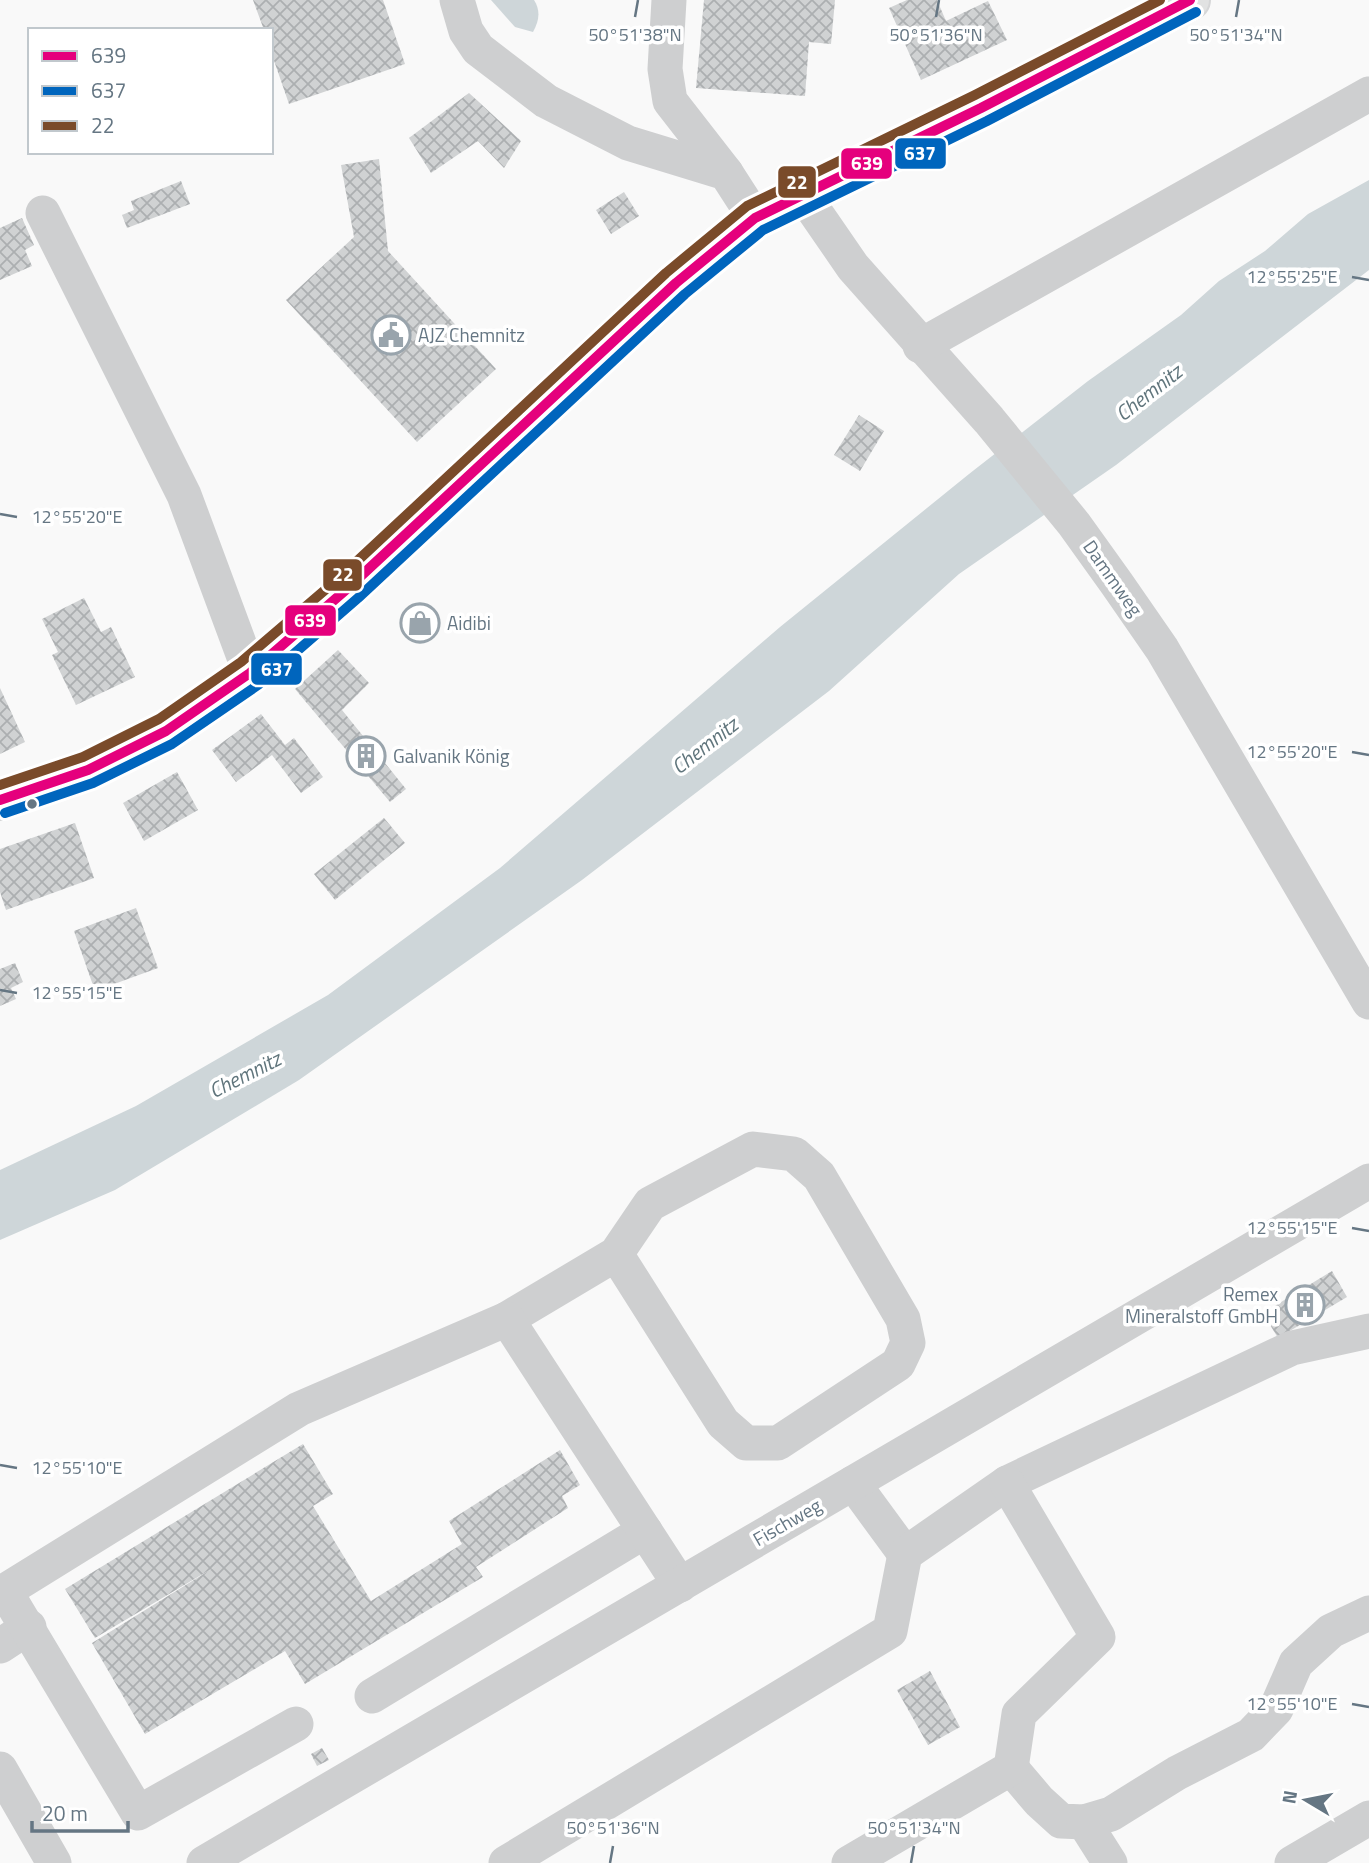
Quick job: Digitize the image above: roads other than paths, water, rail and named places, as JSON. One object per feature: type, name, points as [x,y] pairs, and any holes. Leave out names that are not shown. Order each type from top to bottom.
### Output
[{"type":"main road","points":[[0,800],[89,770],[166,731],[250,673],[348,588],[676,283],[755,218],[981,108],[1190,0]]},
{"type":"street","points":[[457,0],[466,31],[478,49],[546,101],[628,143],[726,173]]},
{"type":"street","points":[[669,0],[665,69],[670,101],[726,173],[755,218]]},
{"type":"street","points":[[920,346],[1369,94]]},
{"type":"street","name":"Dammweg","points":[[802,193],[853,267],[920,346],[989,420],[1074,524],[1162,649],[1364,984]]},
{"type":"street","points":[[43,213],[184,495],[250,673]]},
{"type":"street","points":[[296,1724],[138,1814],[29,1627],[5,1591],[299,1409],[507,1319],[616,1254],[650,1204],[753,1149],[794,1154],[819,1176],[904,1319],[908,1343],[898,1364],[778,1443],[746,1444],[723,1423],[616,1254]]},
{"type":"street","name":"Fischweg","points":[[204,1863],[1369,1181]]},
{"type":"street","points":[[507,1319],[680,1585]]},
{"type":"street","points":[[506,1863],[890,1631],[905,1554],[1007,1483],[1292,1348],[1369,1331]]},
{"type":"street","points":[[853,1483],[905,1554]]},
{"type":"street","points":[[1007,1483],[1098,1637],[1019,1714],[1011,1768],[1039,1801],[1061,1821],[1084,1822],[1111,1814],[1177,1773],[1251,1735],[1276,1709],[1296,1663],[1331,1630],[1369,1612]]},
{"type":"street","points":[[372,1696],[645,1531]]},
{"type":"street","points":[[0,1646],[29,1627]]},
{"type":"street","points":[[849,1863],[1011,1768]]},
{"type":"street","points":[[0,1769],[53,1863]]},
{"type":"street","points":[[1292,1863],[1369,1818]]},
{"type":"street","points":[[1084,1822],[1110,1863]]},
{"type":"water","points":[[491,0],[534,0],[538,16],[533,32],[515,27]]},
{"type":"water","name":"Chemnitz","points":[[1369,180],[1369,270],[1116,465],[959,574],[829,691],[582,880],[299,1080],[115,1190],[0,1240],[0,1170],[136,1106],[328,995],[500,868],[780,627],[969,474],[1088,381],[1181,315],[1219,281],[1265,251],[1308,214]]},
{"type":"place","name":"AJZ Chemnitz","points":[[391,335]]},
{"type":"place","name":"Aidibi","points":[[420,623]]},
{"type":"place","name":"Galvanik König","points":[[366,756]]},
{"type":"place","name":"Remex Mineralstoff GmbH","points":[[1305,1305]]}]
